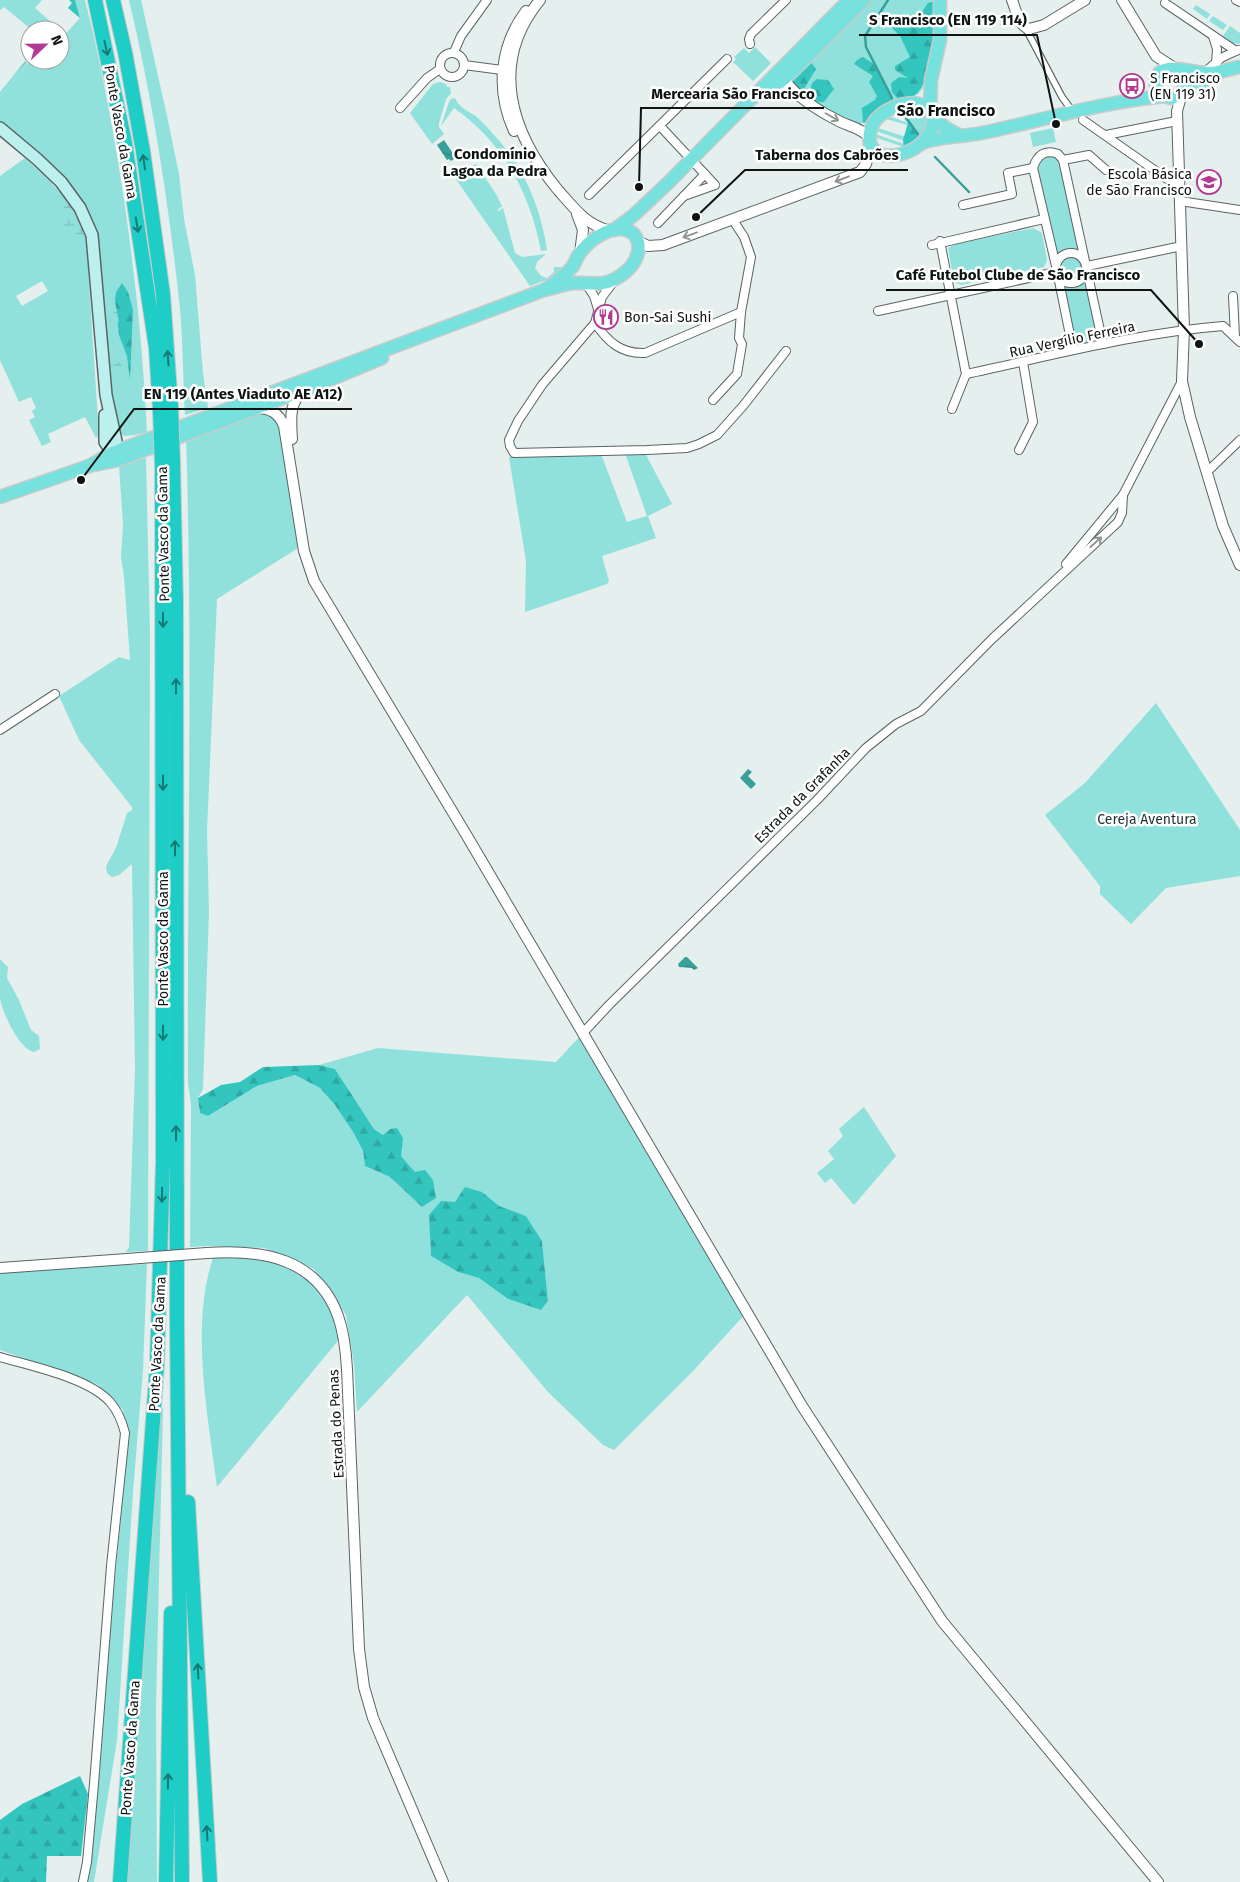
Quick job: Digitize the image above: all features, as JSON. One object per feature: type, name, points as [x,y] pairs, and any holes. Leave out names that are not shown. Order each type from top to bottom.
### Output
[{"type":"highway","name":"Ponte Vasco da Gama","points":[[95,0],[125,144],[165,409]]},
{"type":"highway","name":"Ponte Vasco da Gama","points":[[112,0],[125,52],[143,151],[163,294],[165,409],[176,595],[177,1322],[182,1882]]},
{"type":"highway","name":"Ponte Vasco da Gama","points":[[120,1882],[153,1437],[161,1267],[168,464]]},
{"type":"highway","name":"Ponte Vasco da Gama","points":[[166,1882],[177,1322]]},
{"type":"highway","name":"Ponte Vasco da Gama","points":[[177,1322],[210,1882]]},
{"type":"main road","points":[[922,143],[930,134],[934,121],[931,111],[931,80],[940,40],[940,0]]},
{"type":"main road","points":[[754,99],[784,79],[830,34],[851,2]]},
{"type":"main road","points":[[544,290],[560,280],[597,237],[612,231],[644,207],[754,99],[784,65],[851,2]]},
{"type":"main road","points":[[1120,103],[1165,97],[1172,98],[1239,66]]},
{"type":"main road","points":[[960,136],[940,123],[931,111],[918,104],[909,104],[899,106],[882,114],[871,126],[870,141],[877,152],[885,156],[896,156],[934,138],[960,136],[981,133],[1078,116],[1120,103],[1144,92],[1168,68],[1204,73],[1220,72],[1239,66]]},
{"type":"main road","points":[[1178,69],[1183,73],[1186,82],[1183,92]]},
{"type":"main road","points":[[1157,78],[1156,87],[1165,97]]},
{"type":"main road","points":[[909,104],[920,95],[931,80]]},
{"type":"main road","points":[[0,128],[61,182],[80,208],[92,235],[106,395],[106,442],[114,457]]},
{"type":"main road","points":[[114,457],[146,440],[544,290],[572,283],[603,284],[615,279],[628,270],[637,259],[639,251],[636,238],[636,218],[644,207]]},
{"type":"main road","points":[[612,231],[626,231],[636,238]]},
{"type":"main road","points":[[578,258],[577,274],[586,283]]},
{"type":"main road","points":[[0,497],[312,387],[371,363],[457,323]]},
{"type":"main road","points":[[106,395],[116,441],[114,457]]},
{"type":"main road","points":[[112,426],[117,435],[124,440],[146,440]]},
{"type":"street","points":[[454,52],[461,36],[487,0]]},
{"type":"street","points":[[536,0],[516,25],[511,36],[502,70],[502,90],[509,119],[521,145],[573,207],[588,222],[598,228],[612,231]]},
{"type":"street","points":[[510,90],[513,59],[521,31],[540,0]]},
{"type":"street","points":[[750,44],[751,34],[786,0]]},
{"type":"street","points":[[1012,0],[1020,22],[1026,28],[1062,97],[1078,116],[1172,183],[1179,185]]},
{"type":"street","points":[[1026,28],[1035,29],[1068,5],[1085,0]]},
{"type":"street","points":[[1122,0],[1156,56],[1178,69]]},
{"type":"street","points":[[1236,0],[1240,2]]},
{"type":"street","points":[[1165,3],[1213,36],[1238,50]]},
{"type":"street","points":[[1213,36],[1217,49],[1216,63]]},
{"type":"street","points":[[1204,73],[1216,63],[1238,50]]},
{"type":"street","points":[[454,52],[462,57],[464,65],[460,75],[453,77],[445,75],[440,69],[441,58],[447,53],[454,52]]},
{"type":"street","points":[[1156,56],[1157,78]]},
{"type":"street","points":[[502,70],[513,59]]},
{"type":"street","points":[[587,198],[727,59]]},
{"type":"street","points":[[464,65],[502,70]]},
{"type":"street","points":[[636,238],[648,246],[663,246],[860,172],[866,164],[870,141],[864,131],[835,119],[795,93],[784,79],[784,65]]},
{"type":"street","points":[[400,108],[427,78],[440,69]]},
{"type":"street","points":[[502,70],[510,90],[517,122],[538,164]]},
{"type":"street","points":[[754,99],[772,92],[795,93]]},
{"type":"street","points":[[1183,92],[1177,116],[1184,329],[1182,381],[1190,417],[1223,526],[1240,565]]},
{"type":"street","points":[[1165,97],[1177,116]]},
{"type":"street","points":[[1106,135],[1177,116]]},
{"type":"street","points":[[660,126],[715,185],[684,196]]},
{"type":"street","points":[[1073,350],[1057,271],[1032,168],[1035,160],[1046,152],[1058,154],[1064,160],[1103,344]]},
{"type":"street","points":[[1064,160],[1089,155],[1106,170]]},
{"type":"street","points":[[963,205],[1012,194],[1008,173],[1032,168]]},
{"type":"street","points":[[658,223],[705,174]]},
{"type":"street","points":[[1180,201],[1240,210]]},
{"type":"street","points":[[573,207],[583,230],[578,258]]},
{"type":"street","points":[[932,245],[940,241],[1044,219]]},
{"type":"street","points":[[713,400],[737,374],[742,344],[739,338],[741,312],[751,257],[744,237],[733,220]]},
{"type":"street","points":[[940,241],[966,374],[952,409]]},
{"type":"street","points":[[1086,266],[1182,246]]},
{"type":"street","points":[[1068,253],[1078,254],[1086,266],[1082,280],[1072,284],[1062,280],[1057,271],[1060,258],[1068,253]]},
{"type":"street","points":[[878,311],[1057,271]]},
{"type":"street","points":[[615,279],[602,297],[595,323],[542,385],[518,421],[509,440],[514,453],[647,450],[687,448],[699,444],[717,434],[743,406],[786,351]]},
{"type":"street","points":[[586,283],[594,296],[598,310]]},
{"type":"street","points":[[1233,296],[1237,340]]},
{"type":"street","points":[[595,323],[613,345],[630,352],[645,353],[741,312]]},
{"type":"street","name":"Rua Vergílio Ferreira","points":[[966,374],[1073,350],[1184,329],[1223,326],[1237,340]]},
{"type":"street","points":[[353,361],[334,372],[292,389],[285,397],[281,411],[295,485],[304,551],[314,581],[467,836],[802,1406],[942,1621],[1158,1882]]},
{"type":"street","points":[[1019,450],[1033,422],[1022,362]]},
{"type":"street","name":"Estrada da Grafanha","points":[[1047,586],[1123,495],[1182,381]]},
{"type":"street","points":[[292,416],[293,404],[297,396],[312,387]]},
{"type":"street","points":[[267,394],[274,393],[285,397],[290,404],[295,485]]},
{"type":"street","points":[[255,408],[272,411],[280,417],[284,426]]},
{"type":"street","points":[[1207,472],[1240,440]]},
{"type":"street","name":"Estrada da Grafanha","points":[[583,1034],[609,1005],[817,800],[866,748],[896,724],[921,711],[1047,586],[1118,522],[1122,513],[1123,495]]},
{"type":"street","points":[[0,730],[56,694]]},
{"type":"street","name":"Estrada do Penas","points":[[0,1268],[208,1253],[254,1252],[287,1261],[302,1269],[314,1279],[328,1296],[338,1315],[345,1344],[359,1648],[364,1687],[372,1718],[443,1882]]},
{"type":"street","points":[[0,1356],[81,1383],[100,1392],[120,1416],[125,1433],[111,1566],[87,1862],[83,1882]]},
{"type":"green space","points":[[0,0],[42,0],[35,8],[49,20],[20,20],[4,7],[0,10]]},
{"type":"green space","points":[[69,0],[75,0],[80,18],[68,8],[72,3]]},
{"type":"green space","points":[[75,0],[85,0],[112,126],[130,240],[142,355],[147,432],[135,435],[124,436],[118,431],[115,424],[83,204],[0,123],[0,97],[23,70],[70,70],[70,29],[80,18]]},
{"type":"green space","points":[[129,0],[141,0],[179,174],[184,219],[195,275],[203,373],[208,408],[185,415],[182,335],[171,231],[153,115]]},
{"type":"green space","points":[[869,0],[936,0],[923,88],[918,94],[883,115],[863,123],[854,123],[835,117],[793,85],[795,74]]},
{"type":"green space","points":[[928,3],[936,3],[937,27],[934,50],[927,75],[916,94],[908,99],[898,99],[892,92],[891,83],[899,77],[908,78],[895,70],[895,66],[910,57],[900,36],[891,27],[893,22],[908,15],[921,13]]},
{"type":"green space","points":[[1196,5],[1210,14],[1207,19],[1193,9]]},
{"type":"green space","points":[[1213,16],[1227,25],[1223,30],[1209,21]]},
{"type":"green space","points":[[1230,26],[1240,33],[1240,44],[1233,43],[1223,36]]},
{"type":"green space","points":[[755,47],[771,63],[753,81],[733,62],[736,59],[734,57],[744,48],[749,53]]},
{"type":"green space","points":[[863,57],[874,64],[894,102],[869,121],[863,123],[862,108],[875,100],[877,96],[869,82],[873,76],[854,64]]},
{"type":"green space","points":[[810,61],[816,69],[804,89],[799,90],[789,79]]},
{"type":"green space","points":[[20,67],[20,70],[23,70],[0,97],[0,92]]},
{"type":"green space","points":[[817,79],[828,80],[834,89],[824,102],[814,100],[811,94],[812,83]]},
{"type":"green space","points":[[440,82],[450,87],[451,93],[446,99],[439,123],[439,127],[444,134],[432,144],[410,113],[433,84]]},
{"type":"green space","points":[[455,98],[461,106],[484,124],[514,160],[535,203],[547,250],[541,251],[530,209],[512,170],[487,137],[454,108],[441,126],[449,102]]},
{"type":"green space","points":[[922,109],[928,113],[930,123],[921,137],[915,127],[886,119],[890,116],[907,123],[899,112]]},
{"type":"green space","points":[[908,123],[911,123],[921,137],[904,149],[903,140]]},
{"type":"green space","points":[[878,128],[906,137],[905,141],[876,131]]},
{"type":"green space","points":[[1053,128],[1056,142],[1033,147],[1030,133]]},
{"type":"green space","points":[[875,134],[904,144],[904,147],[874,137]]},
{"type":"green space","points":[[1044,155],[1054,156],[1060,163],[1078,250],[1065,250],[1057,255],[1038,168],[1038,163]]},
{"type":"green space","points":[[25,158],[67,201],[80,221],[86,239],[87,252],[99,435],[96,438],[85,417],[48,434],[51,442],[42,446],[29,420],[35,417],[32,411],[36,408],[31,397],[19,402],[0,360],[0,176]],"holes":[[[42,281],[48,291],[22,306],[16,296]]]},
{"type":"green space","points":[[476,164],[502,206],[497,210],[499,211],[503,208],[515,253],[522,257],[546,254],[537,262],[535,268],[541,276],[547,278],[554,272],[554,267],[562,267],[553,277],[530,286],[451,172],[461,166],[464,171]]},
{"type":"green space","points":[[66,200],[78,220],[86,242],[80,243],[70,235],[64,224],[62,212]]},
{"type":"green space","points":[[1033,228],[1042,233],[1047,260],[1044,267],[961,285],[954,282],[948,248],[956,244]]},
{"type":"green space","points":[[1068,258],[1076,258],[1083,265],[1083,273],[1076,280],[1068,280],[1061,273],[1061,265]]},
{"type":"green space","points":[[1085,282],[1097,333],[1091,342],[1083,344],[1075,339],[1064,286],[1075,287]]},
{"type":"green space","points":[[122,283],[128,292],[133,310],[130,380],[127,356],[119,335],[115,299],[116,292]]},
{"type":"green space","points":[[116,307],[119,322],[109,321],[108,311]]},
{"type":"green space","points":[[113,361],[117,361],[122,365],[122,373],[116,374]]},
{"type":"green space","points":[[255,408],[274,415],[281,427],[298,548],[217,599],[207,831],[209,911],[203,1089],[198,1098],[200,1113],[208,1116],[257,1086],[295,1075],[320,1088],[335,1105],[363,1151],[365,1166],[390,1177],[422,1207],[415,1172],[401,1156],[390,1129],[383,1135],[374,1129],[335,1069],[319,1065],[378,1048],[556,1062],[583,1033],[746,1313],[694,1370],[614,1450],[603,1445],[548,1392],[467,1295],[357,1412],[354,1364],[346,1315],[314,1269],[265,1248],[190,1247],[191,1104],[188,1082],[189,596],[186,434]],"holes":[[[482,1192],[498,1206],[526,1216],[542,1241],[548,1301],[541,1310],[508,1299],[479,1278],[458,1272],[431,1256],[430,1237],[455,1202]]]},
{"type":"green space","points":[[625,453],[645,453],[672,504],[648,516],[656,538],[602,556],[609,581],[607,584],[525,612],[526,561],[509,457],[601,454],[627,522],[647,516]]},
{"type":"green space","points":[[146,458],[150,634],[148,1251],[126,1252],[129,1247],[135,1070],[132,864],[119,875],[112,877],[107,873],[106,866],[116,848],[127,813],[132,810],[132,807],[79,740],[59,696],[119,657],[130,660],[121,557],[123,525],[119,465]]},
{"type":"green space","name":"Cereja Aventura","points":[[1156,703],[1240,830],[1240,876],[1166,888],[1131,924],[1100,894],[1100,886],[1045,815],[1085,783]]},
{"type":"green space","points":[[0,959],[8,967],[7,978],[19,1000],[31,1030],[39,1036],[40,1049],[34,1052],[17,1038],[4,1013],[0,999]]},
{"type":"green space","points":[[319,1065],[335,1069],[374,1129],[383,1135],[390,1129],[397,1128],[403,1138],[401,1156],[415,1172],[425,1170],[433,1180],[436,1198],[422,1207],[390,1177],[365,1166],[363,1151],[335,1105],[320,1088],[295,1075],[257,1086],[208,1116],[200,1113],[198,1098],[221,1085],[240,1082],[263,1067]]},
{"type":"green space","points":[[864,1107],[896,1156],[854,1205],[831,1178],[825,1183],[817,1173],[834,1159],[828,1151],[843,1136],[839,1129]]},
{"type":"green space","points":[[465,1187],[482,1192],[499,1206],[526,1216],[542,1241],[548,1301],[541,1310],[508,1299],[479,1278],[458,1272],[431,1256],[429,1215],[441,1201],[455,1202]]},
{"type":"green space","points":[[213,1258],[251,1258],[283,1265],[315,1285],[334,1315],[340,1336],[217,1487],[206,1401],[202,1342],[206,1284]]},
{"type":"green space","points":[[127,1259],[128,1265],[147,1264],[143,1370],[117,1740],[94,1882],[86,1882],[128,1444],[123,1410],[97,1384],[0,1350],[0,1270]]},
{"type":"green space","points":[[160,1403],[163,1409],[156,1705],[157,1882],[122,1882]]},
{"type":"green space","points":[[80,1776],[88,1794],[81,1856],[47,1856],[46,1882],[0,1882],[0,1820],[22,1804]]},
{"type":"water","points":[[444,140],[454,155],[454,159],[451,161],[447,160],[437,145]]},
{"type":"water","points":[[748,769],[752,772],[748,776],[756,784],[751,789],[740,778]]},
{"type":"water","points":[[685,957],[698,968],[694,970],[692,968],[679,967],[678,964]]},
{"type":"waterway","points":[[888,0],[865,36],[866,47],[892,98]]},
{"type":"waterway","points":[[904,115],[918,134]]},
{"type":"waterway","points":[[935,157],[969,192]]},
{"type":"place","name":"S Francisco (EN 119 31)","points":[[1132,86]]},
{"type":"place","name":"S Francisco (EN 119 114)","points":[[1056,124]]},
{"type":"place","name":"Escola Básica de São Francisco","points":[[1209,182]]},
{"type":"place","name":"Mercearia São Francisco","points":[[639,187]]},
{"type":"place","name":"Taberna dos Cabrões","points":[[696,217]]},
{"type":"place","name":"Bon-Sai Sushi","points":[[606,317]]},
{"type":"place","name":"Café Futebol Clube de São Francisco","points":[[1199,344]]},
{"type":"place","name":"EN 119 (Antes Viaduto AE A12)","points":[[81,480]]},
{"type":"district","name":"São Francisco","points":[[946,110]]},
{"type":"district","name":"Condomínio Lagoa da Pedra","points":[[495,162]]}]
